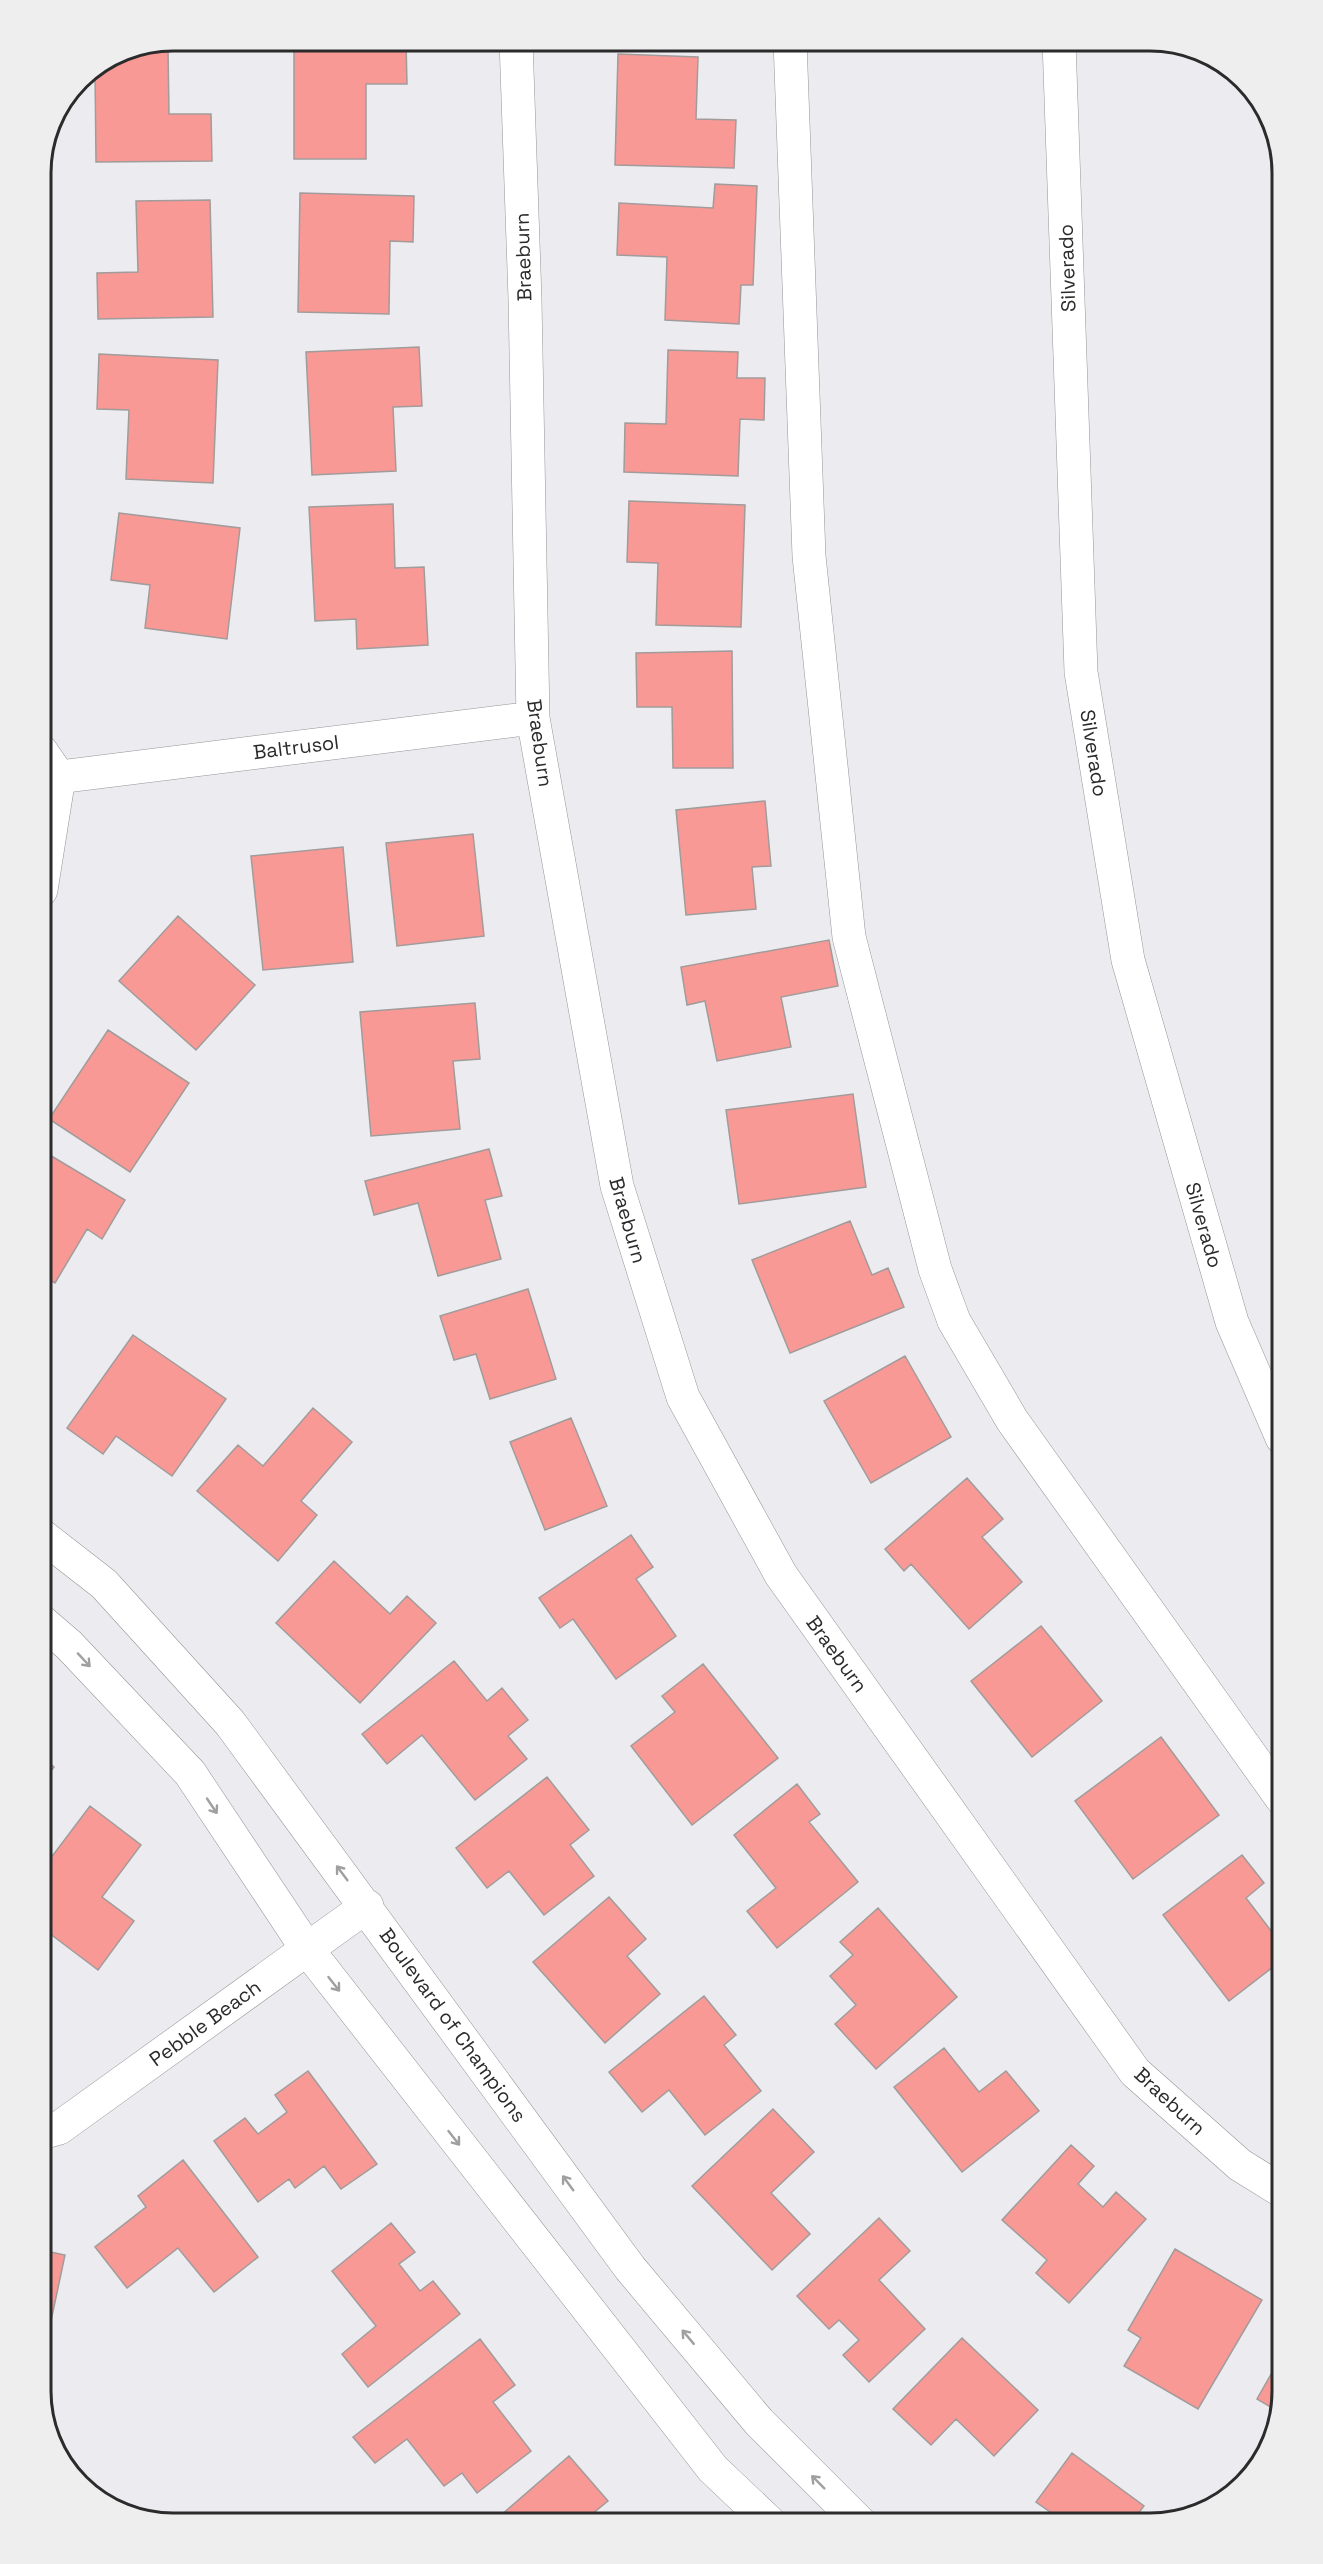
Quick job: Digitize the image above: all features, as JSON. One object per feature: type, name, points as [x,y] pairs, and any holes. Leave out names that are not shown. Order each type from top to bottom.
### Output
[{"type":"street","name":"Braeburn","points":[[516,51],[525,299],[533,718],[617,1186],[683,1397],[781,1575],[1135,2072],[1240,2165],[1272,2185]]},
{"type":"street","points":[[790,51],[809,556],[849,937],[935,1269],[954,1321],[1012,1420],[1272,1785]]},
{"type":"street","name":"Silverado","points":[[1059,51],[1081,672],[1128,960],[1232,1322],[1272,1415]]},
{"type":"street","name":"Baltrusol","points":[[51,789],[533,718]]},
{"type":"street","name":"Boulevard of Champions","points":[[51,1543],[104,1584],[230,1723],[367,1906],[630,2268],[759,2422],[850,2513]]},
{"type":"street","points":[[51,1630],[69,1645],[190,1773],[307,1949],[713,2469],[759,2513]]},
{"type":"street","name":"Pebble Beach","points":[[51,2130],[58,2128],[367,1906]]},
{"type":"building","points":[[168,51],[169,114],[211,114],[212,161],[96,162],[95,79],[126,60],[149,53]]},
{"type":"building","points":[[294,51],[406,51],[407,84],[366,84],[366,159],[294,159]]},
{"type":"building","points":[[618,54],[698,57],[696,119],[736,120],[734,168],[615,165]]},
{"type":"building","points":[[715,184],[757,186],[753,285],[741,285],[739,324],[665,320],[667,257],[617,255],[619,203],[713,208]]},
{"type":"building","points":[[300,193],[414,196],[413,242],[390,241],[389,314],[298,312]]},
{"type":"building","points":[[210,200],[213,317],[98,319],[97,273],[138,272],[136,201]]},
{"type":"building","points":[[419,347],[422,406],[393,407],[396,471],[312,475],[306,352]]},
{"type":"building","points":[[668,350],[738,352],[737,378],[765,378],[764,420],[740,419],[738,476],[624,472],[625,423],[666,424]]},
{"type":"building","points":[[99,354],[218,360],[213,483],[126,479],[129,410],[97,409]]},
{"type":"building","points":[[629,501],[745,505],[741,627],[656,625],[658,563],[627,562]]},
{"type":"building","points":[[393,504],[395,568],[424,567],[428,645],[357,649],[356,619],[315,621],[309,507]]},
{"type":"building","points":[[119,513],[240,528],[227,639],[145,628],[150,585],[111,580]]},
{"type":"building","points":[[732,651],[733,768],[673,768],[672,707],[637,707],[636,653]]},
{"type":"building","points":[[765,801],[771,866],[752,867],[756,909],[686,915],[676,810]]},
{"type":"building","points":[[473,834],[484,936],[397,946],[386,843]]},
{"type":"building","points":[[343,847],[353,962],[263,970],[251,856]]},
{"type":"building","points":[[178,916],[255,985],[196,1050],[119,981]]},
{"type":"building","points":[[829,940],[838,986],[781,997],[791,1047],[717,1061],[705,1001],[687,1005],[681,967]]},
{"type":"building","points":[[475,1003],[480,1059],[453,1061],[460,1129],[371,1136],[360,1012]]},
{"type":"building","points":[[108,1030],[189,1083],[130,1172],[51,1120],[51,1116]]},
{"type":"building","points":[[853,1094],[866,1187],[739,1204],[726,1110]]},
{"type":"building","points":[[489,1149],[502,1196],[485,1200],[501,1259],[438,1276],[418,1203],[374,1215],[365,1181]]},
{"type":"building","points":[[51,1156],[125,1200],[102,1239],[87,1229],[55,1283],[51,1281]]},
{"type":"building","points":[[850,1221],[872,1275],[888,1268],[904,1307],[790,1353],[752,1260]]},
{"type":"building","points":[[528,1289],[556,1379],[490,1399],[476,1354],[454,1360],[440,1316]]},
{"type":"building","points":[[133,1335],[226,1399],[172,1476],[116,1436],[103,1454],[67,1428]]},
{"type":"building","points":[[905,1356],[951,1437],[871,1483],[824,1401]]},
{"type":"building","points":[[313,1408],[352,1442],[301,1501],[317,1515],[278,1561],[197,1491],[238,1445],[263,1466]]},
{"type":"building","points":[[571,1418],[607,1506],[545,1530],[510,1442]]},
{"type":"building","points":[[967,1478],[1003,1519],[982,1537],[1022,1582],[969,1629],[911,1564],[904,1571],[885,1549]]},
{"type":"building","points":[[631,1535],[653,1567],[636,1579],[676,1636],[616,1679],[573,1619],[560,1628],[539,1598]]},
{"type":"building","points":[[334,1561],[390,1614],[407,1596],[436,1623],[360,1703],[276,1623]]},
{"type":"building","points":[[1041,1626],[1102,1701],[1032,1757],[971,1681]]},
{"type":"building","points":[[454,1661],[487,1701],[502,1688],[528,1720],[508,1736],[527,1759],[475,1800],[422,1735],[387,1764],[362,1734]]},
{"type":"building","points":[[703,1664],[778,1758],[692,1825],[631,1746],[675,1712],[662,1696]]},
{"type":"building","points":[[1161,1737],[1219,1815],[1133,1879],[1075,1801]]},
{"type":"building","points":[[547,1777],[589,1830],[570,1845],[594,1876],[544,1915],[509,1871],[487,1888],[456,1848]]},
{"type":"building","points":[[797,1784],[820,1814],[809,1822],[858,1882],[777,1948],[747,1911],[776,1888],[734,1835]]},
{"type":"building","points":[[90,1806],[141,1845],[102,1897],[134,1921],[98,1970],[51,1935],[51,1858]]},
{"type":"building","points":[[1242,1855],[1264,1883],[1246,1898],[1272,1932],[1272,1968],[1229,2001],[1163,1915]]},
{"type":"building","points":[[609,1897],[646,1939],[627,1956],[660,1994],[605,2043],[533,1962]]},
{"type":"building","points":[[878,1908],[957,1997],[876,2069],[835,2024],[856,2005],[830,1976],[853,1955],[840,1942]]},
{"type":"building","points":[[704,1996],[736,2035],[724,2045],[761,2091],[705,2135],[669,2090],[642,2112],[609,2072]]},
{"type":"building","points":[[944,2048],[979,2092],[1006,2071],[1039,2111],[962,2172],[894,2087]]},
{"type":"building","points":[[308,2071],[377,2164],[341,2189],[324,2166],[295,2188],[289,2179],[258,2202],[214,2141],[245,2118],[258,2134],[287,2112],[275,2095]]},
{"type":"building","points":[[773,2109],[814,2152],[771,2193],[810,2234],[772,2270],[692,2186]]},
{"type":"building","points":[[1071,2145],[1094,2166],[1078,2184],[1103,2207],[1116,2192],[1146,2219],[1069,2303],[1036,2273],[1047,2260],[1002,2220]]},
{"type":"building","points":[[183,2160],[258,2257],[214,2292],[178,2248],[127,2288],[95,2247],[146,2207],[138,2196]]},
{"type":"building","points":[[879,2218],[910,2251],[879,2280],[925,2329],[869,2382],[843,2355],[859,2340],[839,2320],[829,2329],[797,2296]]},
{"type":"building","points":[[391,2223],[415,2252],[399,2264],[420,2291],[433,2281],[460,2314],[368,2387],[342,2354],[376,2326],[332,2271]]},
{"type":"building","points":[[1175,2249],[1262,2300],[1198,2409],[1124,2366],[1141,2338],[1128,2330]]},
{"type":"building","points":[[51,2252],[65,2255],[51,2321]]},
{"type":"building","points":[[962,2338],[1038,2410],[994,2456],[956,2419],[931,2445],[893,2409]]},
{"type":"building","points":[[480,2339],[515,2385],[493,2402],[531,2451],[477,2493],[462,2473],[444,2486],[407,2439],[375,2463],[353,2437]]},
{"type":"building","points":[[1272,2373],[1271,2407],[1257,2399]]},
{"type":"building","points":[[1072,2453],[1144,2506],[1139,2513],[1052,2513],[1036,2502]]},
{"type":"building","points":[[569,2456],[608,2501],[593,2513],[503,2513]]}]
